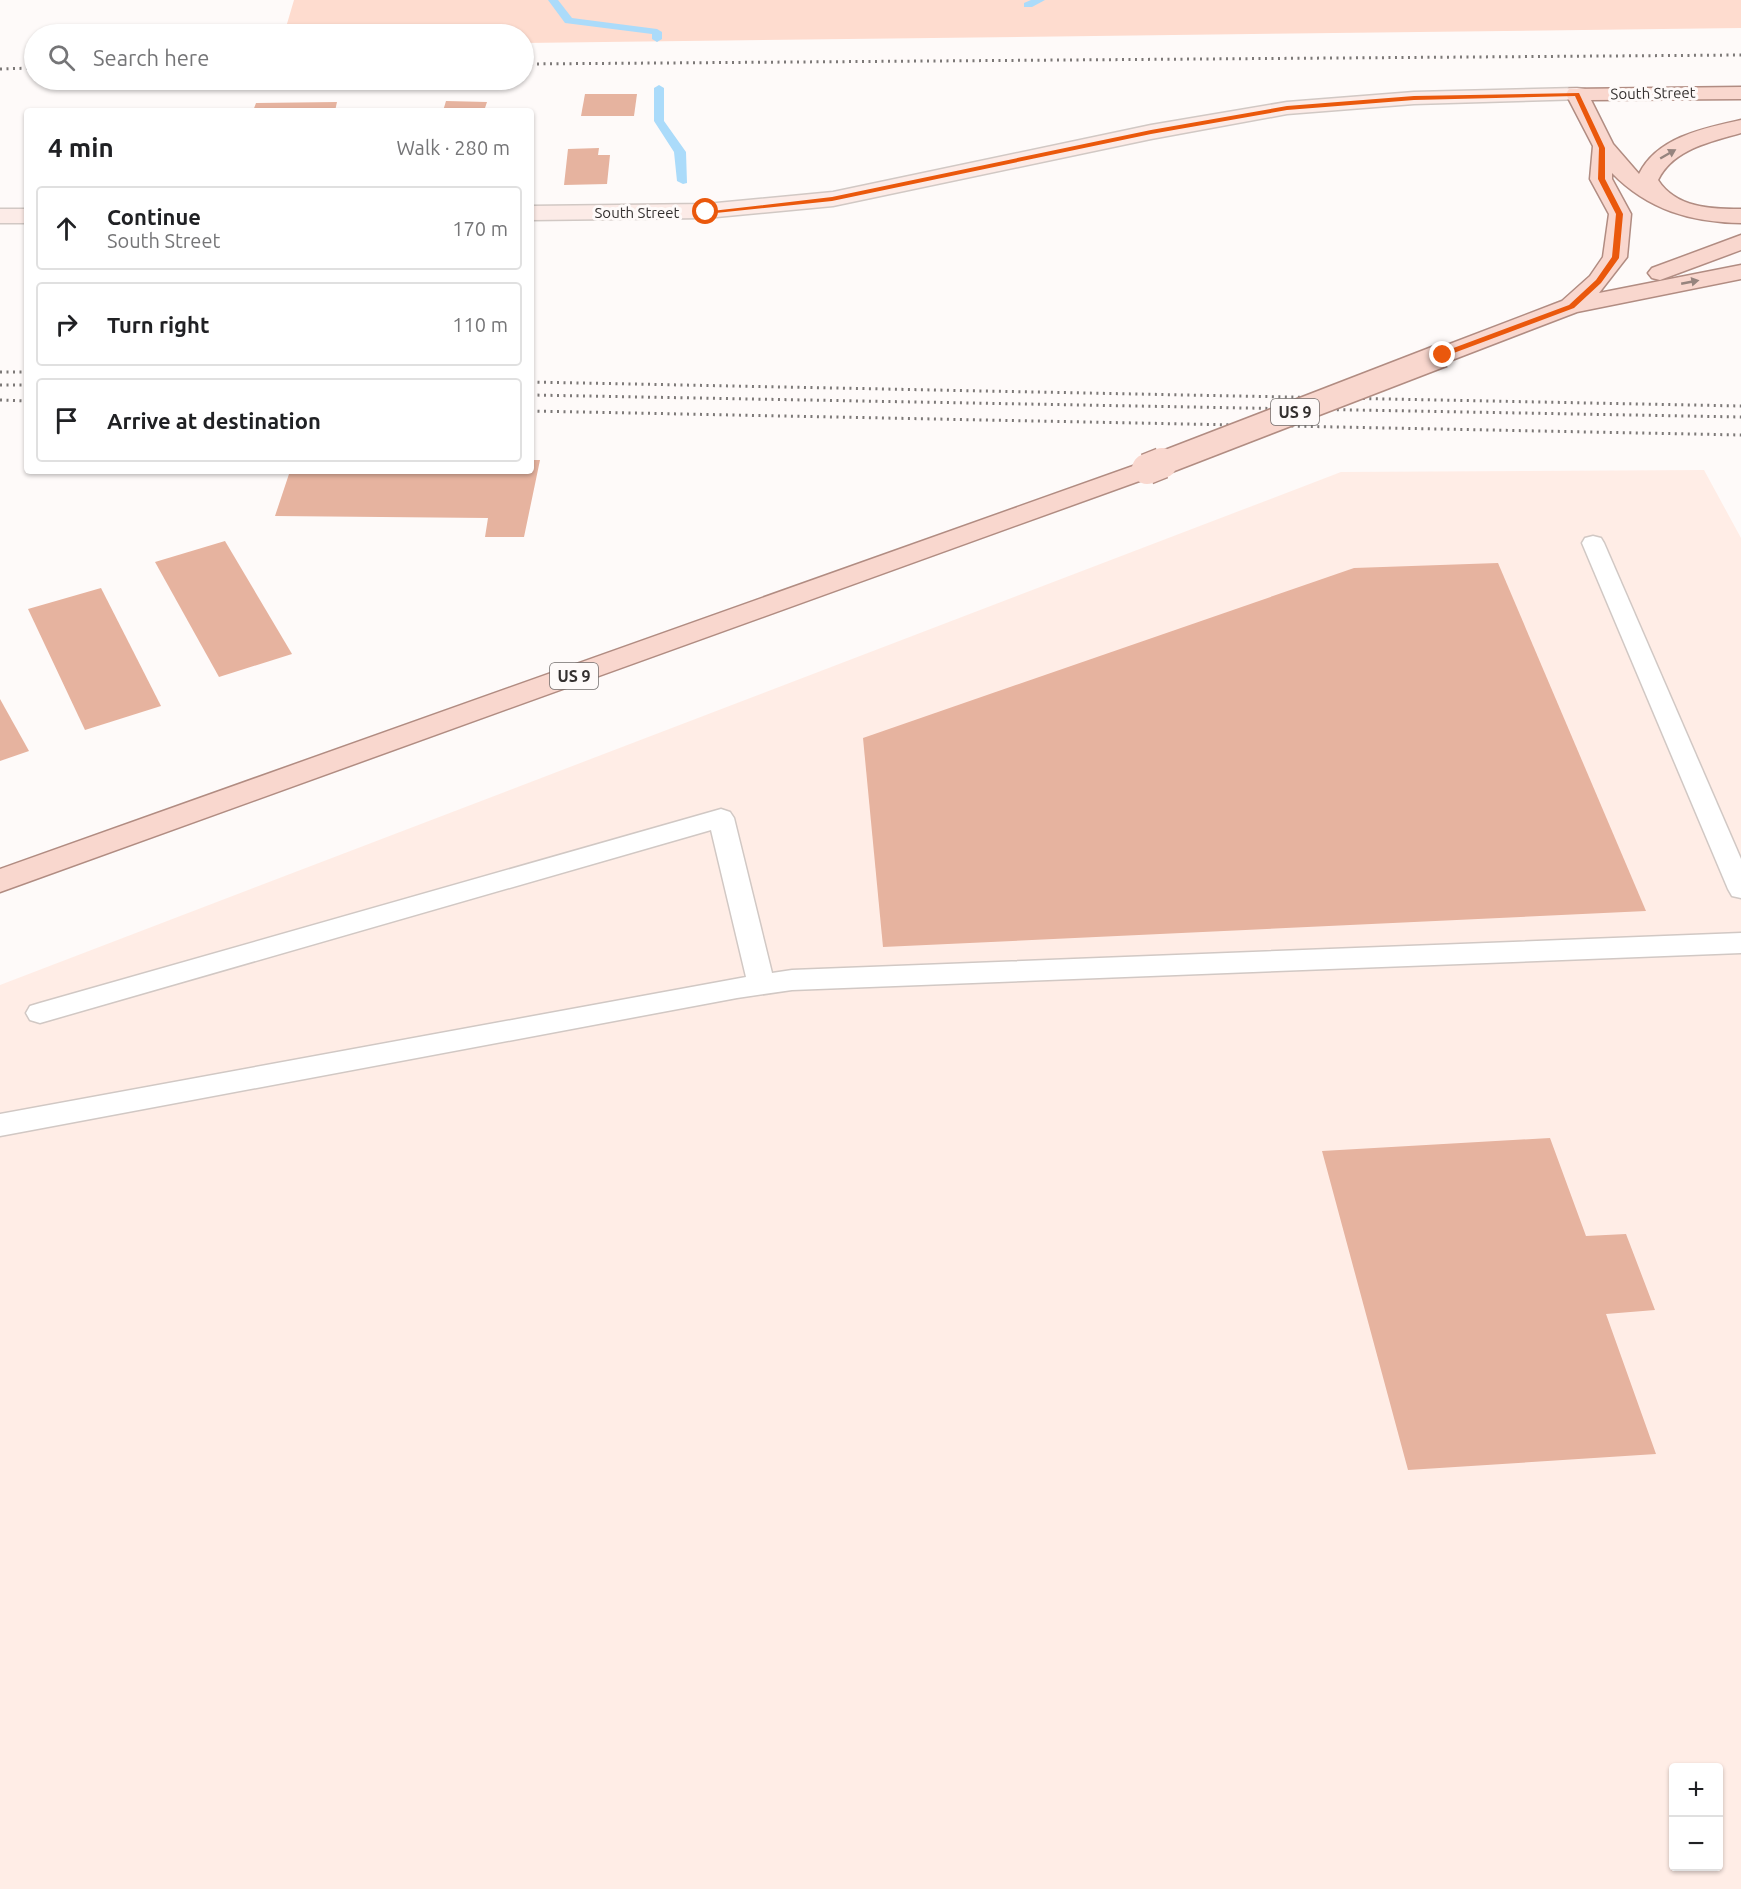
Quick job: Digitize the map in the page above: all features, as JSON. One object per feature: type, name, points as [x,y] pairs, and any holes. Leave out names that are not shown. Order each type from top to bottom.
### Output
[{"type":"main road","name":"South Street","points":[[1577,94],[1741,93]]},
{"type":"main road","points":[[1577,94],[1602,148],[1624,176],[1666,203],[1695,212],[1741,216]]},
{"type":"main road","points":[[1666,203],[1652,192],[1647,180],[1650,168],[1661,158],[1683,145],[1741,126]]},
{"type":"main road","points":[[1571,306],[1598,281],[1615,258],[1620,214],[1601,179],[1602,148]]},
{"type":"main road","name":"US 9","points":[[0,881],[1147,469],[1741,242]]},
{"type":"main road","points":[[1571,306],[1741,272]]},
{"type":"street","name":"South Street","points":[[534,213],[706,212],[832,199],[1151,132],[1287,108],[1414,98],[1577,94]]},
{"type":"street","points":[[0,216],[24,216]]},
{"type":"lane","points":[[1593,543],[1741,889]]},
{"type":"lane","points":[[40,1012],[721,818],[761,984]]},
{"type":"lane","points":[[0,1125],[792,980],[1741,944]]},
{"type":"shaded area","points":[[294,0],[1741,0],[1741,28],[534,43],[534,24],[287,24]]},
{"type":"shaded area","points":[[1704,470],[1741,538],[1741,1889],[0,1889],[0,985],[1341,472]]},
{"type":"building","points":[[585,94],[637,94],[634,116],[581,116]]},
{"type":"building","points":[[446,101],[487,102],[485,108],[444,108]]},
{"type":"building","points":[[337,102],[336,108],[254,108],[256,103]]},
{"type":"building","points":[[599,148],[598,155],[610,155],[607,184],[564,185],[568,149]]},
{"type":"building","points":[[534,460],[540,460],[524,537],[485,537],[488,518],[275,516],[289,474],[534,474]]},
{"type":"building","points":[[225,541],[292,654],[219,677],[155,562]]},
{"type":"building","points":[[1498,563],[1646,911],[883,947],[863,738],[1354,568]]},
{"type":"building","points":[[101,588],[161,706],[85,730],[28,609]]},
{"type":"building","points":[[0,699],[29,751],[0,761]]},
{"type":"building","points":[[1550,1138],[1586,1236],[1626,1234],[1655,1310],[1606,1314],[1656,1454],[1408,1470],[1322,1151]]},
{"type":"waterway","points":[[553,0],[569,21],[657,32],[657,39]]},
{"type":"waterway","points":[[1028,5],[1040,0]]},
{"type":"waterway","points":[[659,88],[659,121],[680,152],[683,181]]},
{"type":"railway","points":[[534,64],[1741,55]]},
{"type":"railway","points":[[0,69],[24,68]]},
{"type":"railway","points":[[0,372],[24,372]]},
{"type":"railway","points":[[534,382],[1741,406]]},
{"type":"railway","points":[[0,385],[24,385]]},
{"type":"railway","points":[[534,395],[1741,417]]},
{"type":"railway","points":[[0,400],[24,401]]},
{"type":"railway","points":[[534,411],[1741,435]]},
{"type":"route","points":[[706,212],[832,199],[1151,132],[1287,108],[1414,98],[1577,94],[1602,148],[1601,179],[1620,214],[1615,258],[1598,281],[1571,306],[1443,355]]}]
